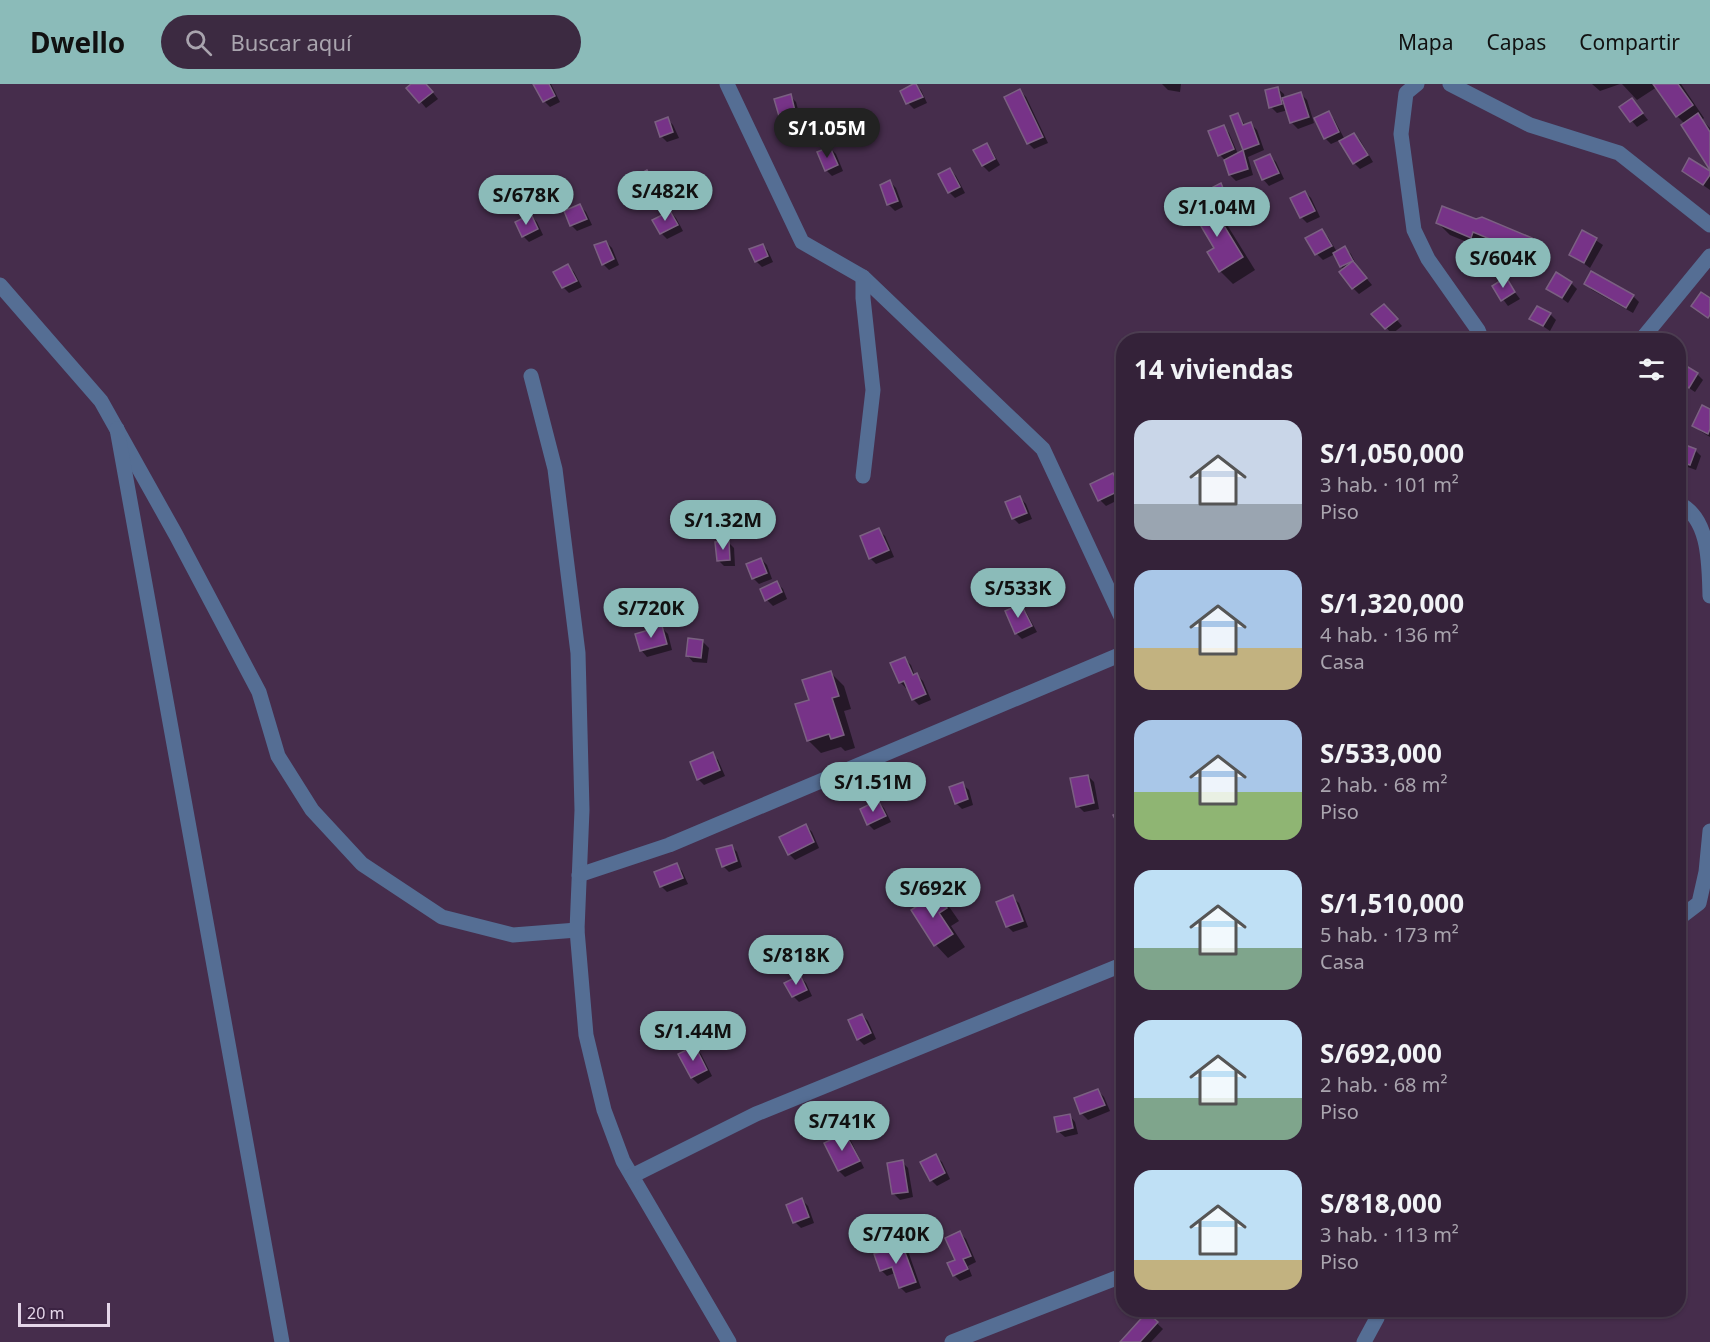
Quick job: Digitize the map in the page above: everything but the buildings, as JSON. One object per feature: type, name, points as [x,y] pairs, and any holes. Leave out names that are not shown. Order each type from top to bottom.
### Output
[{"type":"street","points":[[727,84],[802,242],[863,277],[1043,449],[1116,606]]},
{"type":"street","points":[[1417,84],[1406,93],[1401,134],[1414,230],[1428,259],[1479,333]]},
{"type":"street","points":[[1450,84],[1530,125],[1619,153],[1710,225]]},
{"type":"street","points":[[1647,333],[1710,256]]},
{"type":"street","points":[[863,277],[863,298],[873,390],[863,476]]},
{"type":"street","points":[[0,285],[101,401],[176,535],[259,692],[278,756],[319,818],[362,864],[442,917],[513,935],[577,930]]},
{"type":"street","points":[[531,376],[555,470],[578,653],[582,810],[577,930],[586,1035],[604,1110],[623,1161],[729,1342]]},
{"type":"street","points":[[117,429],[282,1342]]},
{"type":"street","points":[[1686,507],[1700,521],[1709,548],[1710,596]]},
{"type":"street","points":[[579,875],[669,845],[1116,656]]},
{"type":"street","points":[[1686,913],[1699,903],[1707,872],[1710,831]]},
{"type":"street","points":[[632,1176],[756,1114],[1116,967]]},
{"type":"street","points":[[952,1342],[1116,1278]]},
{"type":"street","points":[[1364,1342],[1377,1317]]}]
